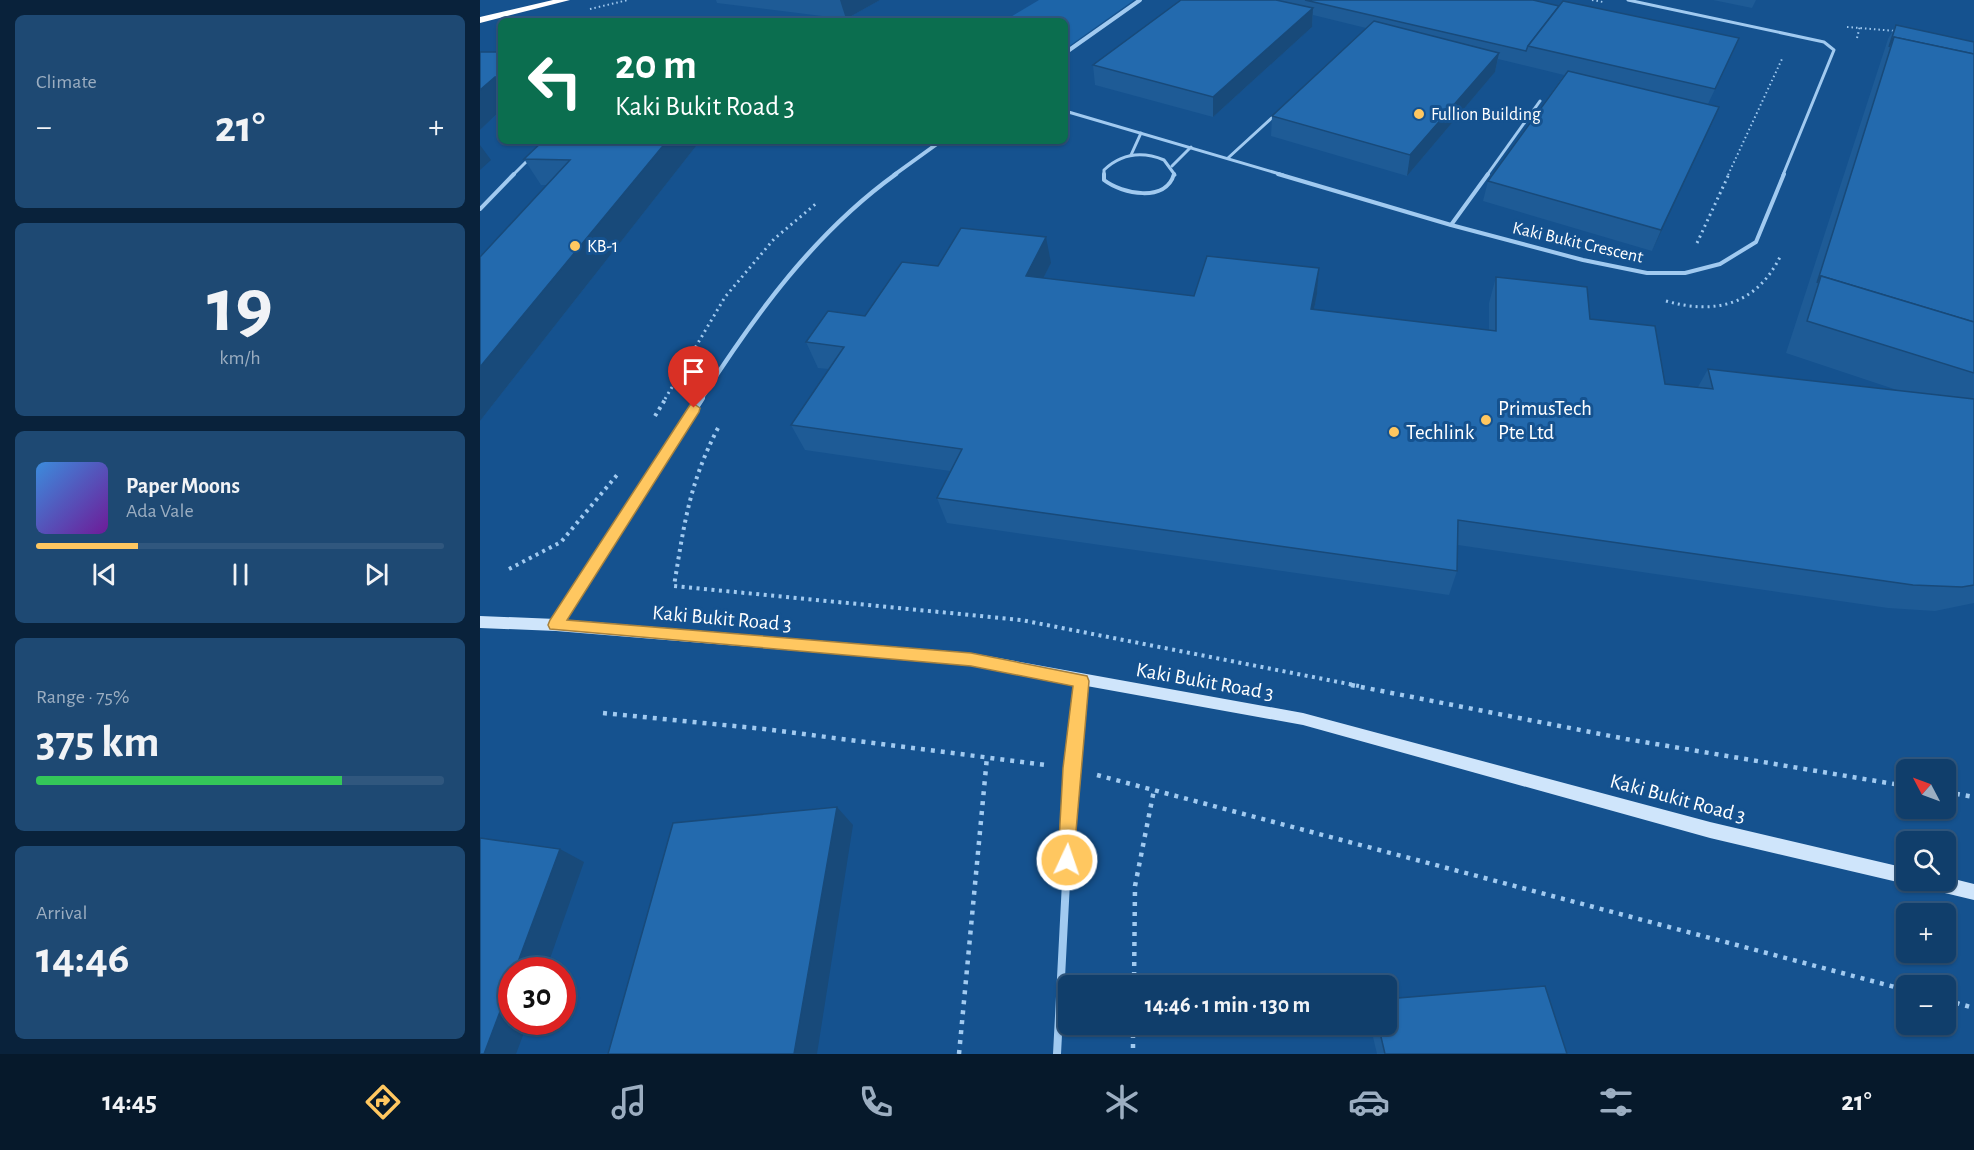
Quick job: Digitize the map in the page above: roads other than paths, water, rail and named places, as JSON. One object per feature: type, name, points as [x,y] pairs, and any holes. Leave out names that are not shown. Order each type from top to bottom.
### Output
[{"type":"highway","points":[[480,20],[565,0]]},
{"type":"street","points":[[1068,51],[1140,0]]},
{"type":"street","points":[[556,625],[713,379],[792,269],[865,196],[937,144]]},
{"type":"street","name":"Kaki Bukit Road 3","points":[[480,622],[556,625],[971,659],[1082,681],[1303,719],[1710,830],[1896,874]]},
{"type":"street","points":[[1056,1054],[1072,768],[1082,681]]},
{"type":"street","points":[[1956,888],[1974,892]]},
{"type":"lane","name":"Kaki Bukit Crescent","points":[[1191,147],[1451,225],[1583,260],[1647,273],[1685,273],[1720,264],[1756,243],[1834,50],[1829,43],[1628,0]]},
{"type":"lane","points":[[1451,225],[1540,101]]},
{"type":"lane","points":[[1228,158],[1282,109]]},
{"type":"lane","points":[[1068,112],[1191,147],[1172,166]]},
{"type":"lane","points":[[1131,155],[1141,133]]},
{"type":"lane","points":[[1131,155],[1148,155],[1163,159],[1172,166],[1174,176],[1166,186],[1150,193],[1130,194],[1113,189],[1104,180],[1104,170],[1114,161],[1131,155]]},
{"type":"lane","points":[[480,209],[530,158]]},
{"type":"place","name":"Fullion Building","points":[[1419,114]]},
{"type":"place","name":"KB-1","points":[[575,246]]},
{"type":"place","name":"PrimusTech Pte Ltd","points":[[1486,420]]},
{"type":"place","name":"Techlink","points":[[1394,432]]}]
